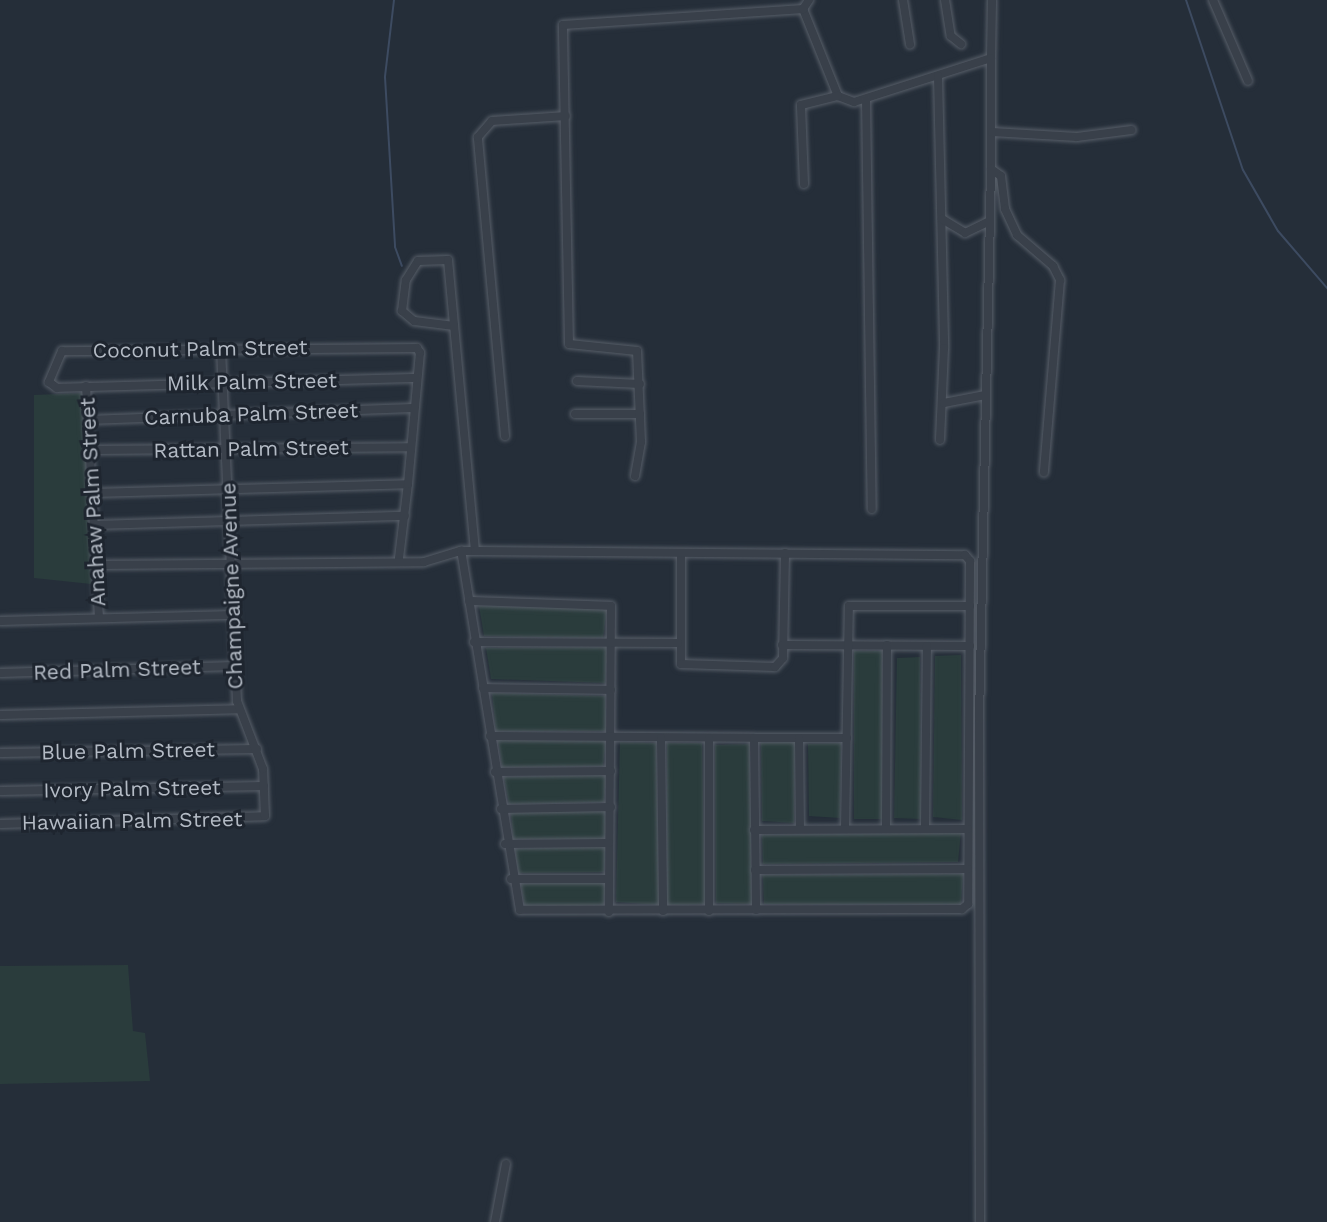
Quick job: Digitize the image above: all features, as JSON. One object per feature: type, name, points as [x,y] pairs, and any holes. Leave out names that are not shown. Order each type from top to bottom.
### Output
[{"type":"street","points":[[803,9],[809,0]]},
{"type":"street","points":[[903,0],[910,44]]},
{"type":"street","points":[[945,0],[951,36],[961,44]]},
{"type":"street","points":[[980,1222],[985,395],[992,132],[992,0]]},
{"type":"street","points":[[1213,0],[1248,81]]},
{"type":"street","points":[[803,9],[838,96]]},
{"type":"street","points":[[635,477],[640,384],[634,349],[569,344],[565,22],[803,9]]},
{"type":"street","points":[[804,184],[800,108],[806,101],[838,96],[866,99],[991,58]]},
{"type":"street","points":[[938,76],[944,403],[940,440]]},
{"type":"street","points":[[866,99],[872,509]]},
{"type":"street","points":[[505,436],[478,137],[482,125],[492,121],[566,116]]},
{"type":"street","points":[[992,132],[1077,136],[1132,130]]},
{"type":"street","points":[[991,169],[1001,176],[1005,209],[1017,235],[1053,266],[1060,280],[1044,472]]},
{"type":"street","points":[[942,219],[961,232],[988,222]]},
{"type":"street","points":[[454,326],[414,321],[402,311],[406,280],[418,261],[448,261],[475,550]]},
{"type":"street","name":"Coconut Palm Street","points":[[86,386],[50,386],[53,363],[62,351],[413,347],[420,353],[417,378]]},
{"type":"street","name":"Champaigne Avenue","points":[[221,349],[228,451],[226,485],[232,561],[235,666],[239,708],[257,749],[264,786],[263,818]]},
{"type":"street","points":[[399,558],[417,378]]},
{"type":"street","name":"Milk Palm Street","points":[[86,386],[417,378]]},
{"type":"street","points":[[577,381],[640,384]]},
{"type":"street","name":"Anahaw Palm Street","points":[[86,386],[99,617]]},
{"type":"street","points":[[944,403],[985,395]]},
{"type":"street","name":"Carnuba Palm Street","points":[[88,420],[413,408]]},
{"type":"street","points":[[575,414],[640,414]]},
{"type":"street","name":"Rattan Palm Street","points":[[91,450],[228,451],[411,447]]},
{"type":"street","points":[[93,492],[226,485],[408,484]]},
{"type":"street","points":[[94,525],[405,516]]},
{"type":"street","points":[[96,565],[399,558],[424,562],[461,551],[475,550],[965,555],[970,606],[968,904],[962,909],[524,912],[511,879],[461,551]]},
{"type":"street","points":[[681,553],[678,643],[681,664],[775,667],[781,665],[785,553]]},
{"type":"street","points":[[469,601],[607,602],[611,642],[609,912]]},
{"type":"street","points":[[845,828],[848,644],[851,605],[970,606]]},
{"type":"street","points":[[0,621],[234,615]]},
{"type":"street","points":[[474,642],[678,643]]},
{"type":"street","points":[[782,645],[970,646]]},
{"type":"street","points":[[886,828],[887,645]]},
{"type":"street","points":[[925,828],[927,646]]},
{"type":"street","name":"Red Palm Street","points":[[0,673],[235,666]]},
{"type":"street","points":[[483,688],[611,690]]},
{"type":"street","points":[[0,715],[239,708]]},
{"type":"street","points":[[490,736],[847,738]]},
{"type":"street","points":[[661,738],[663,911]]},
{"type":"street","points":[[709,738],[710,911]]},
{"type":"street","points":[[754,738],[756,910]]},
{"type":"street","points":[[799,738],[800,829]]},
{"type":"street","name":"Blue Palm Street","points":[[0,753],[257,749]]},
{"type":"street","points":[[495,772],[611,771]]},
{"type":"street","name":"Ivory Palm Street","points":[[0,791],[264,786]]},
{"type":"street","points":[[501,809],[611,807]]},
{"type":"street","name":"Hawaiian Palm Street","points":[[0,824],[263,818]]},
{"type":"street","points":[[754,830],[968,829]]},
{"type":"street","points":[[505,844],[609,843]]},
{"type":"street","points":[[756,870],[968,869]]},
{"type":"street","points":[[511,879],[609,879]]},
{"type":"street","points":[[495,1222],[506,1164]]},
{"type":"shaded area","points":[[83,393],[91,584],[34,578],[34,395]]},
{"type":"shaded area","points":[[479,606],[607,609],[603,638],[484,636]]},
{"type":"shaded area","points":[[608,647],[605,683],[491,679],[486,648]]},
{"type":"shaded area","points":[[854,651],[882,651],[882,819],[854,819]]},
{"type":"shaded area","points":[[961,655],[962,820],[933,817],[935,656]]},
{"type":"shaded area","points":[[920,657],[921,819],[894,818],[897,658]]},
{"type":"shaded area","points":[[492,693],[605,696],[607,731],[496,731]]},
{"type":"shaded area","points":[[498,740],[606,741],[603,766],[502,767]]},
{"type":"shaded area","points":[[620,742],[656,743],[659,905],[616,902]]},
{"type":"shaded area","points":[[795,742],[794,823],[762,821],[761,743]]},
{"type":"shaded area","points":[[667,743],[702,743],[705,904],[667,905]]},
{"type":"shaded area","points":[[841,743],[840,818],[809,816],[808,744]]},
{"type":"shaded area","points":[[750,744],[752,904],[716,903],[715,745]]},
{"type":"shaded area","points":[[607,775],[604,802],[509,804],[504,777]]},
{"type":"shaded area","points":[[608,811],[605,839],[513,839],[511,812]]},
{"type":"shaded area","points":[[961,832],[958,862],[763,864],[762,835]]},
{"type":"shaded area","points":[[606,846],[604,872],[518,873],[515,849]]},
{"type":"shaded area","points":[[963,874],[961,904],[764,904],[763,875]]},
{"type":"shaded area","points":[[605,882],[604,906],[525,907],[521,884]]},
{"type":"shaded area","points":[[128,965],[133,1031],[145,1033],[150,1081],[0,1084],[0,966]]},
{"type":"waterway","points":[[394,0],[385,77],[395,247],[402,266]]},
{"type":"waterway","points":[[1186,0],[1243,170],[1278,231],[1327,288]]}]
